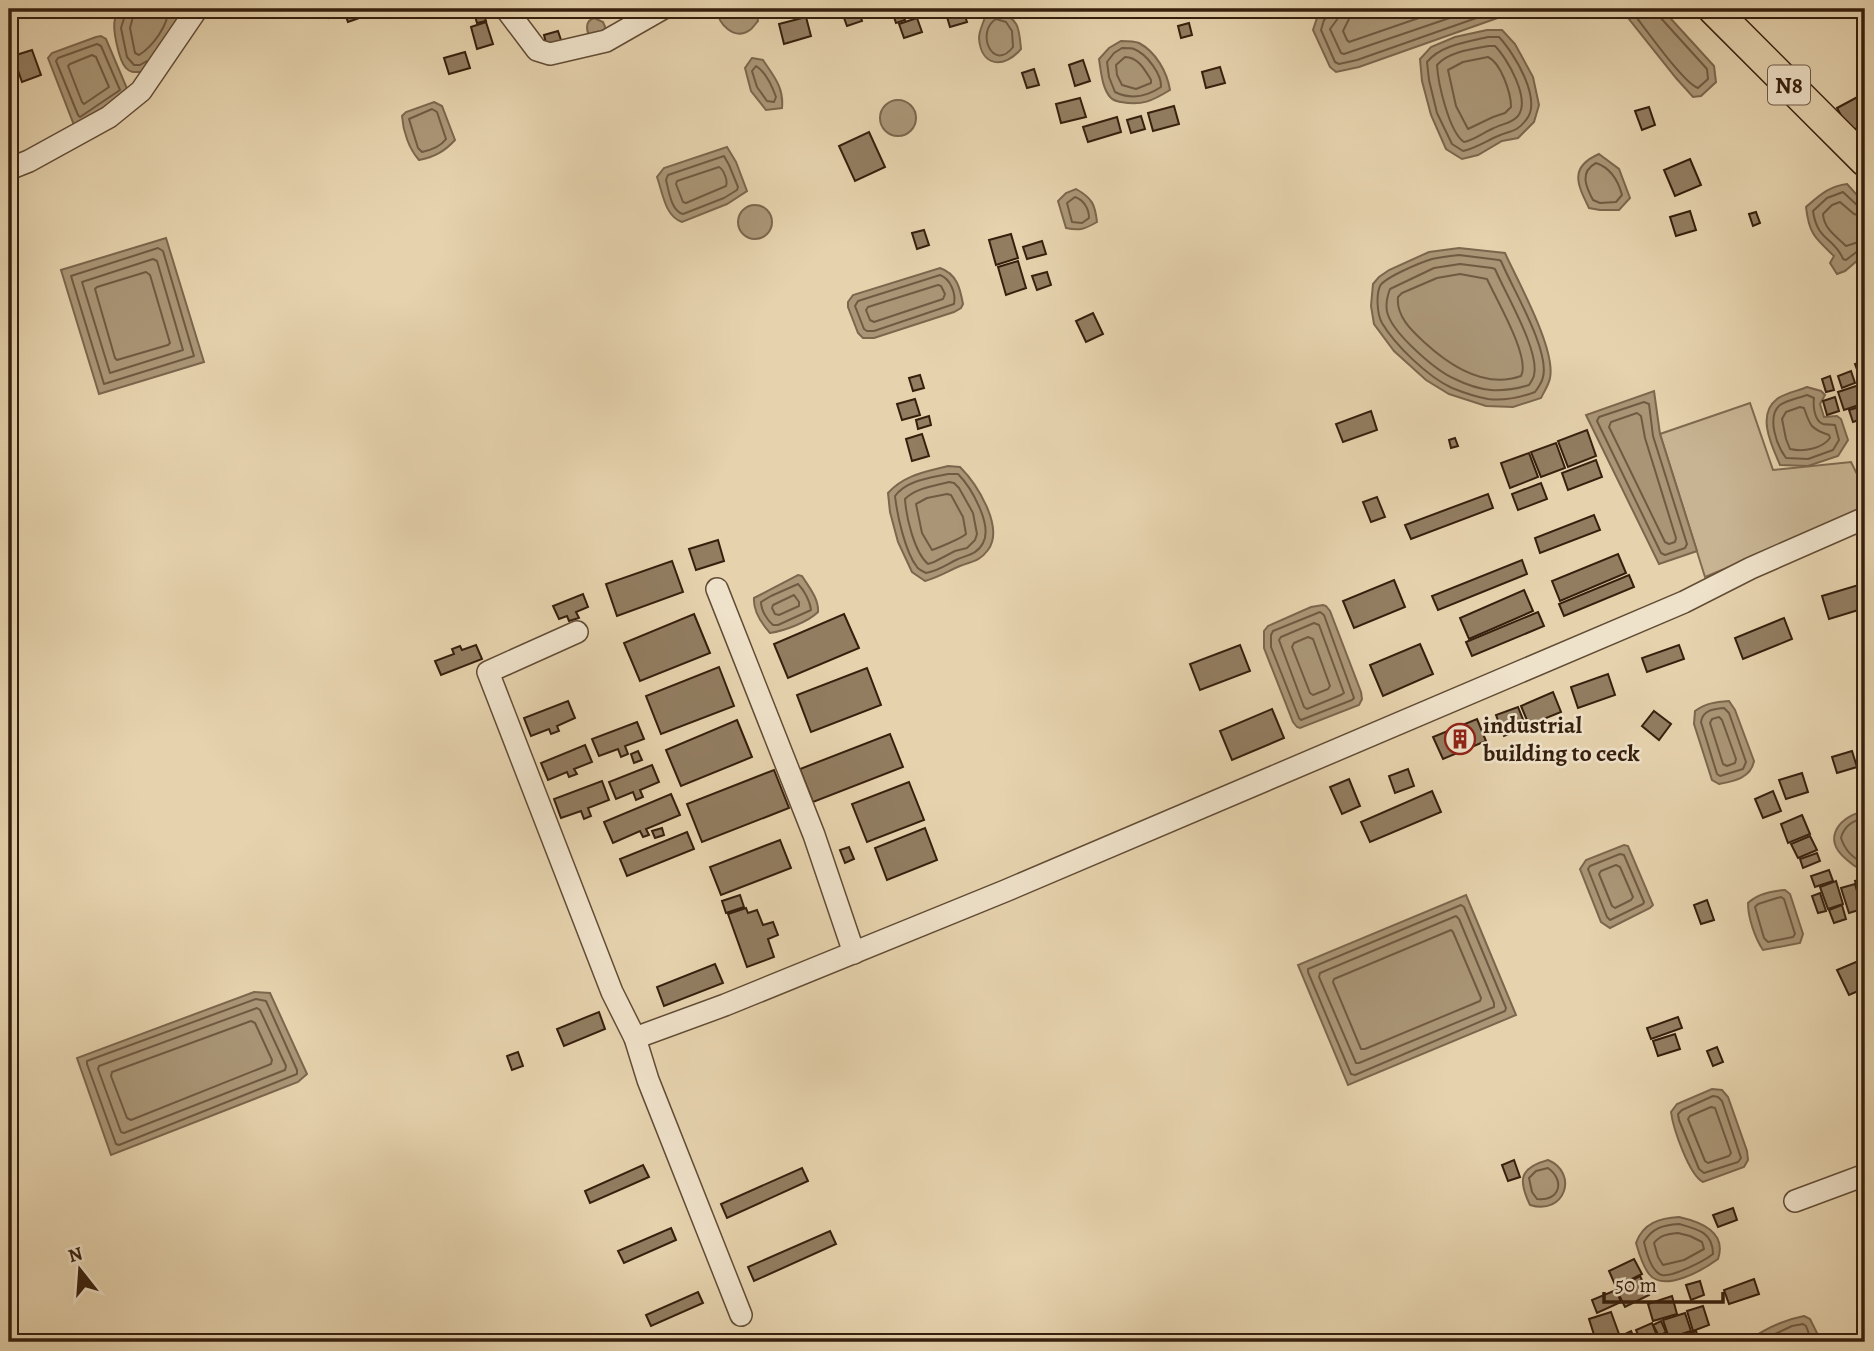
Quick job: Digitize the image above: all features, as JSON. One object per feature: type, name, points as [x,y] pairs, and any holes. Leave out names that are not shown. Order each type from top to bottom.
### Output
[{"type":"highway","name":"N8","points":[[1713,9],[1865,161]]},
{"type":"street","points":[[9,169],[29,161],[109,117],[141,90],[197,9]]},
{"type":"street","points":[[506,9],[537,50],[550,54],[606,41],[662,9]]},
{"type":"street","points":[[635,1038],[1018,886],[1684,602],[1751,568],[1865,518]]},
{"type":"street","points":[[717,589],[814,835],[854,953]]},
{"type":"street","points":[[577,632],[488,672],[612,992],[635,1038],[648,1080],[741,1315]]},
{"type":"street","points":[[1796,1201],[1865,1175]]},
{"type":"shaded area","points":[[1750,403],[1773,470],[1851,462],[1865,490],[1865,511],[1705,577],[1660,434]]},
{"type":"water","points":[[121,9],[183,9],[185,17],[142,72],[129,71],[121,59],[114,23]]},
{"type":"water","points":[[717,9],[756,9],[758,21],[744,33],[733,32],[720,20]]},
{"type":"water","points":[[1330,9],[1523,9],[1359,67],[1336,72],[1330,67],[1313,30],[1318,15]]},
{"type":"water","points":[[1621,9],[1662,9],[1714,66],[1716,82],[1701,96],[1693,97]]},
{"type":"water","points":[[997,10],[1014,21],[1020,35],[1021,49],[1008,60],[1001,62],[994,62],[984,55],[979,38],[985,17]]},
{"type":"water","points":[[594,18],[603,22],[606,29],[604,34],[590,37],[587,26]]},
{"type":"water","points":[[1487,30],[1502,30],[1515,44],[1533,77],[1539,105],[1534,122],[1518,138],[1502,141],[1478,155],[1462,159],[1446,149],[1431,115],[1422,81],[1420,59],[1431,47],[1455,37]]},
{"type":"water","points":[[101,36],[106,39],[128,91],[125,96],[74,125],[48,58],[52,53]]},
{"type":"water","points":[[1121,41],[1139,43],[1151,52],[1166,76],[1170,90],[1141,103],[1121,102],[1111,98],[1104,85],[1099,59],[1109,48]]},
{"type":"water","points":[[752,58],[763,60],[774,77],[780,88],[782,108],[766,110],[751,91],[745,68]]},
{"type":"water","points":[[898,100],[910,106],[916,118],[910,130],[898,136],[886,130],[880,118],[886,106]]},
{"type":"water","points":[[434,102],[442,106],[455,140],[438,153],[419,160],[407,140],[402,116]]},
{"type":"water","points":[[727,147],[747,191],[727,204],[682,222],[676,219],[665,204],[657,177],[664,168]]},
{"type":"water","points":[[1599,154],[1619,169],[1630,198],[1619,210],[1589,208],[1581,191],[1579,170],[1589,159]]},
{"type":"water","points":[[1847,184],[1865,204],[1865,254],[1845,271],[1837,274],[1830,263],[1834,256],[1814,235],[1806,207],[1830,189]]},
{"type":"water","points":[[1076,189],[1092,202],[1097,222],[1086,228],[1066,228],[1058,201],[1066,193]]},
{"type":"water","points":[[755,205],[767,210],[772,222],[767,234],[755,239],[743,234],[738,222],[743,210]]},
{"type":"water","points":[[166,238],[204,362],[99,394],[61,270]]},
{"type":"water","points":[[1459,248],[1505,253],[1535,316],[1547,350],[1550,378],[1541,398],[1513,407],[1486,406],[1449,394],[1426,380],[1394,351],[1374,324],[1371,306],[1373,284],[1379,277],[1429,252]]},
{"type":"water","points":[[940,268],[957,282],[963,304],[961,308],[874,338],[863,338],[858,333],[848,307],[853,295]]},
{"type":"water","points":[[1807,387],[1825,395],[1820,404],[1824,417],[1837,416],[1841,419],[1848,440],[1838,456],[1808,466],[1780,465],[1768,431],[1767,413],[1777,399]]},
{"type":"water","points":[[1654,391],[1660,434],[1697,551],[1659,564],[1586,415]]},
{"type":"water","points":[[948,466],[960,467],[974,483],[991,518],[992,540],[988,550],[978,559],[925,581],[912,572],[898,542],[888,493],[908,478]]},
{"type":"water","points":[[798,575],[802,576],[813,593],[818,612],[796,626],[770,633],[758,617],[754,598]]},
{"type":"water","points":[[1323,605],[1330,611],[1362,699],[1359,705],[1300,728],[1293,722],[1264,648],[1264,631],[1268,626],[1311,607]]},
{"type":"water","points":[[1729,701],[1754,761],[1746,775],[1719,784],[1712,780],[1694,724],[1695,711],[1711,703]]},
{"type":"water","points":[[1865,811],[1865,870],[1846,859],[1839,851],[1834,836],[1841,823]]},
{"type":"water","points":[[1624,845],[1628,846],[1653,905],[1610,928],[1601,922],[1580,869],[1586,860]]},
{"type":"water","points":[[1785,890],[1790,894],[1803,934],[1800,943],[1763,950],[1752,928],[1748,903],[1756,897]]},
{"type":"water","points":[[1466,895],[1516,1015],[1348,1085],[1298,965]]},
{"type":"water","points":[[254,992],[270,993],[307,1074],[298,1082],[111,1155],[77,1058]]},
{"type":"water","points":[[1712,1089],[1722,1090],[1728,1097],[1748,1160],[1744,1167],[1703,1182],[1687,1161],[1671,1112],[1677,1104]]},
{"type":"water","points":[[1548,1160],[1558,1166],[1563,1174],[1564,1192],[1552,1204],[1542,1207],[1530,1205],[1523,1182],[1526,1171]]},
{"type":"water","points":[[1679,1217],[1703,1225],[1715,1235],[1720,1250],[1718,1259],[1684,1278],[1673,1281],[1656,1279],[1644,1267],[1636,1243],[1648,1226]]},
{"type":"water","points":[[1804,1316],[1810,1319],[1819,1342],[1746,1342],[1774,1326]]},
{"type":"building","points":[[326,9],[339,9],[341,14],[329,18]]},
{"type":"building","points":[[343,9],[365,9],[368,15],[348,22]]},
{"type":"building","points":[[473,9],[482,9],[486,21],[477,23]]},
{"type":"building","points":[[858,10],[862,21],[847,26],[843,15]]},
{"type":"building","points":[[964,13],[967,22],[950,27],[947,17]]},
{"type":"building","points":[[903,15],[905,20],[896,23],[894,17]]},
{"type":"building","points":[[806,17],[811,36],[784,44],[779,24]]},
{"type":"building","points":[[917,18],[922,32],[904,38],[899,24]]},
{"type":"building","points":[[486,22],[493,44],[477,49],[471,27]]},
{"type":"building","points":[[1189,23],[1192,35],[1181,38],[1178,26]]},
{"type":"building","points":[[558,31],[562,43],[547,47],[544,35]]},
{"type":"building","points":[[32,50],[41,75],[22,82],[13,56]]},
{"type":"building","points":[[465,52],[470,68],[449,74],[444,58]]},
{"type":"building","points":[[1083,60],[1090,81],[1075,86],[1069,65]]},
{"type":"building","points":[[1220,67],[1225,83],[1206,88],[1202,72]]},
{"type":"building","points":[[1034,69],[1039,85],[1027,88],[1022,73]]},
{"type":"building","points":[[1865,93],[1865,124],[1850,132],[1837,108]]},
{"type":"building","points":[[1080,98],[1086,117],[1061,123],[1056,104]]},
{"type":"building","points":[[1174,106],[1179,124],[1153,131],[1148,113]]},
{"type":"building","points":[[1649,107],[1655,125],[1642,130],[1635,111]]},
{"type":"building","points":[[1141,116],[1145,129],[1131,133],[1127,120]]},
{"type":"building","points":[[1117,117],[1121,132],[1088,142],[1083,127]]},
{"type":"building","points":[[869,132],[885,167],[855,181],[839,146]]},
{"type":"building","points":[[1690,159],[1701,185],[1675,196],[1664,170]]},
{"type":"building","points":[[1690,211],[1696,230],[1676,236],[1670,217]]},
{"type":"building","points":[[1756,212],[1760,223],[1753,226],[1749,214]]},
{"type":"building","points":[[924,230],[929,245],[917,249],[912,233]]},
{"type":"building","points":[[1011,234],[1018,258],[996,265],[989,240]]},
{"type":"building","points":[[1042,241],[1046,254],[1027,259],[1023,247]]},
{"type":"building","points":[[1018,261],[1026,288],[1006,295],[998,267]]},
{"type":"building","points":[[1047,272],[1051,285],[1037,290],[1032,276]]},
{"type":"building","points":[[1093,313],[1103,334],[1086,342],[1076,321]]},
{"type":"building","points":[[1865,360],[1865,391],[1855,364]]},
{"type":"building","points":[[1851,371],[1855,383],[1842,388],[1838,376]]},
{"type":"building","points":[[920,375],[924,388],[913,391],[909,378]]},
{"type":"building","points":[[1830,376],[1834,390],[1826,392],[1822,379]]},
{"type":"building","points":[[1859,385],[1865,403],[1844,410],[1838,392]]},
{"type":"building","points":[[1835,397],[1839,411],[1827,415],[1823,401]]},
{"type":"building","points":[[915,399],[920,415],[902,420],[897,404]]},
{"type":"building","points":[[1863,406],[1865,418],[1853,422],[1849,410]]},
{"type":"building","points":[[1371,411],[1377,430],[1343,442],[1336,424]]},
{"type":"building","points":[[929,416],[931,425],[918,429],[916,420]]},
{"type":"building","points":[[1587,430],[1596,456],[1568,467],[1558,441]]},
{"type":"building","points":[[922,434],[929,456],[912,461],[906,439]]},
{"type":"building","points":[[1455,438],[1458,446],[1451,448],[1449,440]]},
{"type":"building","points":[[1556,443],[1565,468],[1541,477],[1531,452]]},
{"type":"building","points":[[1529,453],[1538,477],[1510,488],[1501,463]]},
{"type":"building","points":[[1596,460],[1602,477],[1568,490],[1562,473]]},
{"type":"building","points":[[1541,483],[1547,499],[1518,510],[1512,494]]},
{"type":"building","points":[[1488,494],[1493,508],[1411,539],[1405,525]]},
{"type":"building","points":[[1377,497],[1385,517],[1371,522],[1363,502]]},
{"type":"building","points":[[1594,515],[1600,530],[1540,553],[1535,538]]},
{"type":"building","points":[[718,540],[724,561],[696,570],[689,549]]},
{"type":"building","points":[[1618,554],[1626,573],[1560,601],[1552,581]]},
{"type":"building","points":[[1522,560],[1527,574],[1438,610],[1432,596]]},
{"type":"building","points":[[672,561],[683,592],[617,616],[606,584]]},
{"type":"building","points":[[1629,575],[1634,587],[1564,616],[1559,604]]},
{"type":"building","points":[[1394,580],[1405,607],[1354,628],[1343,601]]},
{"type":"building","points":[[1865,583],[1865,608],[1829,619],[1822,596]]},
{"type":"building","points":[[1524,590],[1533,611],[1469,639],[1460,618]]},
{"type":"building","points":[[583,594],[588,607],[576,612],[579,618],[569,621],[567,616],[559,619],[553,606]]},
{"type":"building","points":[[1538,612],[1544,626],[1472,656],[1466,642]]},
{"type":"building","points":[[694,614],[710,653],[640,681],[624,643]]},
{"type":"building","points":[[844,614],[859,648],[788,678],[774,644]]},
{"type":"building","points":[[1784,618],[1792,639],[1743,659],[1735,638]]},
{"type":"building","points":[[1420,644],[1433,674],[1383,696],[1370,665]]},
{"type":"building","points":[[476,645],[482,659],[441,675],[435,661],[454,654],[452,649],[460,646],[462,650]]},
{"type":"building","points":[[1240,645],[1250,671],[1200,690],[1190,664]]},
{"type":"building","points":[[1679,645],[1684,659],[1647,672],[1642,658]]},
{"type":"building","points":[[719,667],[734,706],[661,734],[646,696]]},
{"type":"building","points":[[867,668],[881,705],[811,732],[797,695]]},
{"type":"building","points":[[1608,674],[1615,695],[1578,708],[1571,687]]},
{"type":"building","points":[[1553,692],[1561,712],[1529,725],[1521,706]]},
{"type":"building","points":[[568,701],[575,718],[557,726],[559,731],[551,734],[549,729],[531,736],[524,718]]},
{"type":"building","points":[[1518,707],[1526,727],[1504,736],[1496,715]]},
{"type":"building","points":[[1272,709],[1284,738],[1232,760],[1220,731]]},
{"type":"building","points":[[1654,711],[1671,724],[1659,740],[1642,726]]},
{"type":"building","name":"industrial building to ceck","points":[[1477,719],[1486,741],[1443,759],[1433,737]]},
{"type":"building","points":[[737,720],[752,757],[681,786],[666,750]]},
{"type":"building","points":[[637,722],[644,739],[625,746],[628,754],[621,757],[618,749],[599,756],[592,739]]},
{"type":"building","points":[[890,734],[903,767],[813,802],[800,769]]},
{"type":"building","points":[[585,745],[592,762],[574,769],[577,774],[569,777],[567,772],[548,780],[541,763]]},
{"type":"building","points":[[638,751],[642,760],[634,763],[631,754]]},
{"type":"building","points":[[1852,751],[1857,767],[1837,773],[1832,757]]},
{"type":"building","points":[[652,765],[659,782],[640,790],[643,797],[636,800],[633,792],[616,799],[609,782]]},
{"type":"building","points":[[1408,769],[1414,786],[1395,793],[1389,776]]},
{"type":"building","points":[[774,770],[789,808],[702,842],[687,804]]},
{"type":"building","points":[[1802,773],[1808,792],[1786,799],[1779,780]]},
{"type":"building","points":[[1349,779],[1360,806],[1342,814],[1330,787]]},
{"type":"building","points":[[602,781],[609,800],[588,808],[591,816],[584,819],[581,811],[561,818],[554,799]]},
{"type":"building","points":[[909,782],[924,820],[867,842],[852,804]]},
{"type":"building","points":[[1432,791],[1441,812],[1370,842],[1361,822]]},
{"type":"building","points":[[1773,791],[1781,811],[1763,818],[1755,799]]},
{"type":"building","points":[[671,794],[680,815],[646,829],[649,835],[643,837],[640,831],[613,843],[604,822]]},
{"type":"building","points":[[1802,815],[1810,834],[1788,843],[1781,824]]},
{"type":"building","points":[[662,828],[664,835],[655,838],[652,831]]},
{"type":"building","points":[[925,828],[937,860],[887,880],[875,848]]},
{"type":"building","points":[[687,832],[694,849],[627,876],[620,859]]},
{"type":"building","points":[[1810,836],[1817,850],[1798,858],[1791,844]]},
{"type":"building","points":[[780,840],[791,868],[721,895],[710,867]]},
{"type":"building","points":[[849,847],[854,859],[845,863],[840,850]]},
{"type":"building","points":[[1817,853],[1820,861],[1803,868],[1800,859]]},
{"type":"building","points":[[1829,870],[1833,881],[1815,887],[1811,876]]},
{"type":"building","points":[[1865,878],[1865,909],[1864,909],[1855,881]]},
{"type":"building","points":[[1836,881],[1843,904],[1828,909],[1820,887]]},
{"type":"building","points":[[1855,884],[1862,909],[1849,913],[1841,888]]},
{"type":"building","points":[[1820,893],[1826,911],[1818,913],[1812,896]]},
{"type":"building","points":[[740,895],[744,907],[726,913],[722,901]]},
{"type":"building","points":[[1707,900],[1714,920],[1701,924],[1694,905]]},
{"type":"building","points":[[1842,905],[1846,919],[1834,923],[1829,910]]},
{"type":"building","points":[[746,908],[748,913],[757,910],[763,925],[773,922],[778,935],[768,939],[774,957],[747,967],[728,914]]},
{"type":"building","points":[[1863,959],[1865,988],[1849,995],[1837,970]]},
{"type":"building","points":[[715,964],[723,983],[664,1006],[657,987]]},
{"type":"building","points":[[599,1012],[605,1029],[564,1046],[557,1029]]},
{"type":"building","points":[[1678,1017],[1682,1028],[1651,1039],[1647,1028]]},
{"type":"building","points":[[1675,1034],[1680,1049],[1658,1056],[1653,1041]]},
{"type":"building","points":[[1717,1047],[1723,1062],[1713,1066],[1707,1051]]},
{"type":"building","points":[[518,1052],[523,1066],[512,1070],[507,1056]]},
{"type":"building","points":[[1514,1160],[1520,1177],[1508,1181],[1502,1165]]},
{"type":"building","points":[[643,1165],[649,1177],[590,1203],[585,1191]]},
{"type":"building","points":[[802,1168],[808,1181],[727,1218],[721,1204]]},
{"type":"building","points":[[1865,1203],[1865,1219],[1864,1219],[1860,1205]]},
{"type":"building","points":[[1733,1208],[1737,1220],[1718,1227],[1713,1215]]},
{"type":"building","points":[[671,1228],[676,1240],[624,1263],[618,1251]]},
{"type":"building","points":[[830,1231],[836,1244],[754,1281],[748,1267]]},
{"type":"building","points":[[1634,1259],[1642,1274],[1616,1287],[1609,1271]]},
{"type":"building","points":[[1640,1276],[1649,1295],[1625,1307],[1616,1289]]},
{"type":"building","points":[[1754,1279],[1759,1294],[1729,1304],[1724,1290]]},
{"type":"building","points":[[1700,1281],[1704,1295],[1691,1300],[1686,1285]]},
{"type":"building","points":[[1616,1290],[1621,1302],[1597,1313],[1592,1300]]},
{"type":"building","points":[[698,1292],[703,1303],[651,1326],[646,1315]]},
{"type":"building","points":[[1672,1296],[1677,1314],[1653,1321],[1648,1304]]},
{"type":"building","points":[[1703,1306],[1709,1325],[1693,1331],[1687,1311]]},
{"type":"building","points":[[1611,1312],[1619,1334],[1596,1341],[1589,1319]]},
{"type":"building","points":[[1685,1313],[1691,1331],[1669,1338],[1663,1320]]},
{"type":"building","points":[[1661,1321],[1666,1332],[1659,1336],[1653,1325]]},
{"type":"building","points":[[1652,1323],[1657,1336],[1641,1342],[1636,1330]]},
{"type":"building","points":[[1631,1331],[1635,1340],[1617,1342],[1615,1339]]},
{"type":"building","points":[[1696,1331],[1700,1342],[1675,1342],[1673,1339]]},
{"type":"place","name":"industrial building to ceck","points":[[1460,739]]}]
